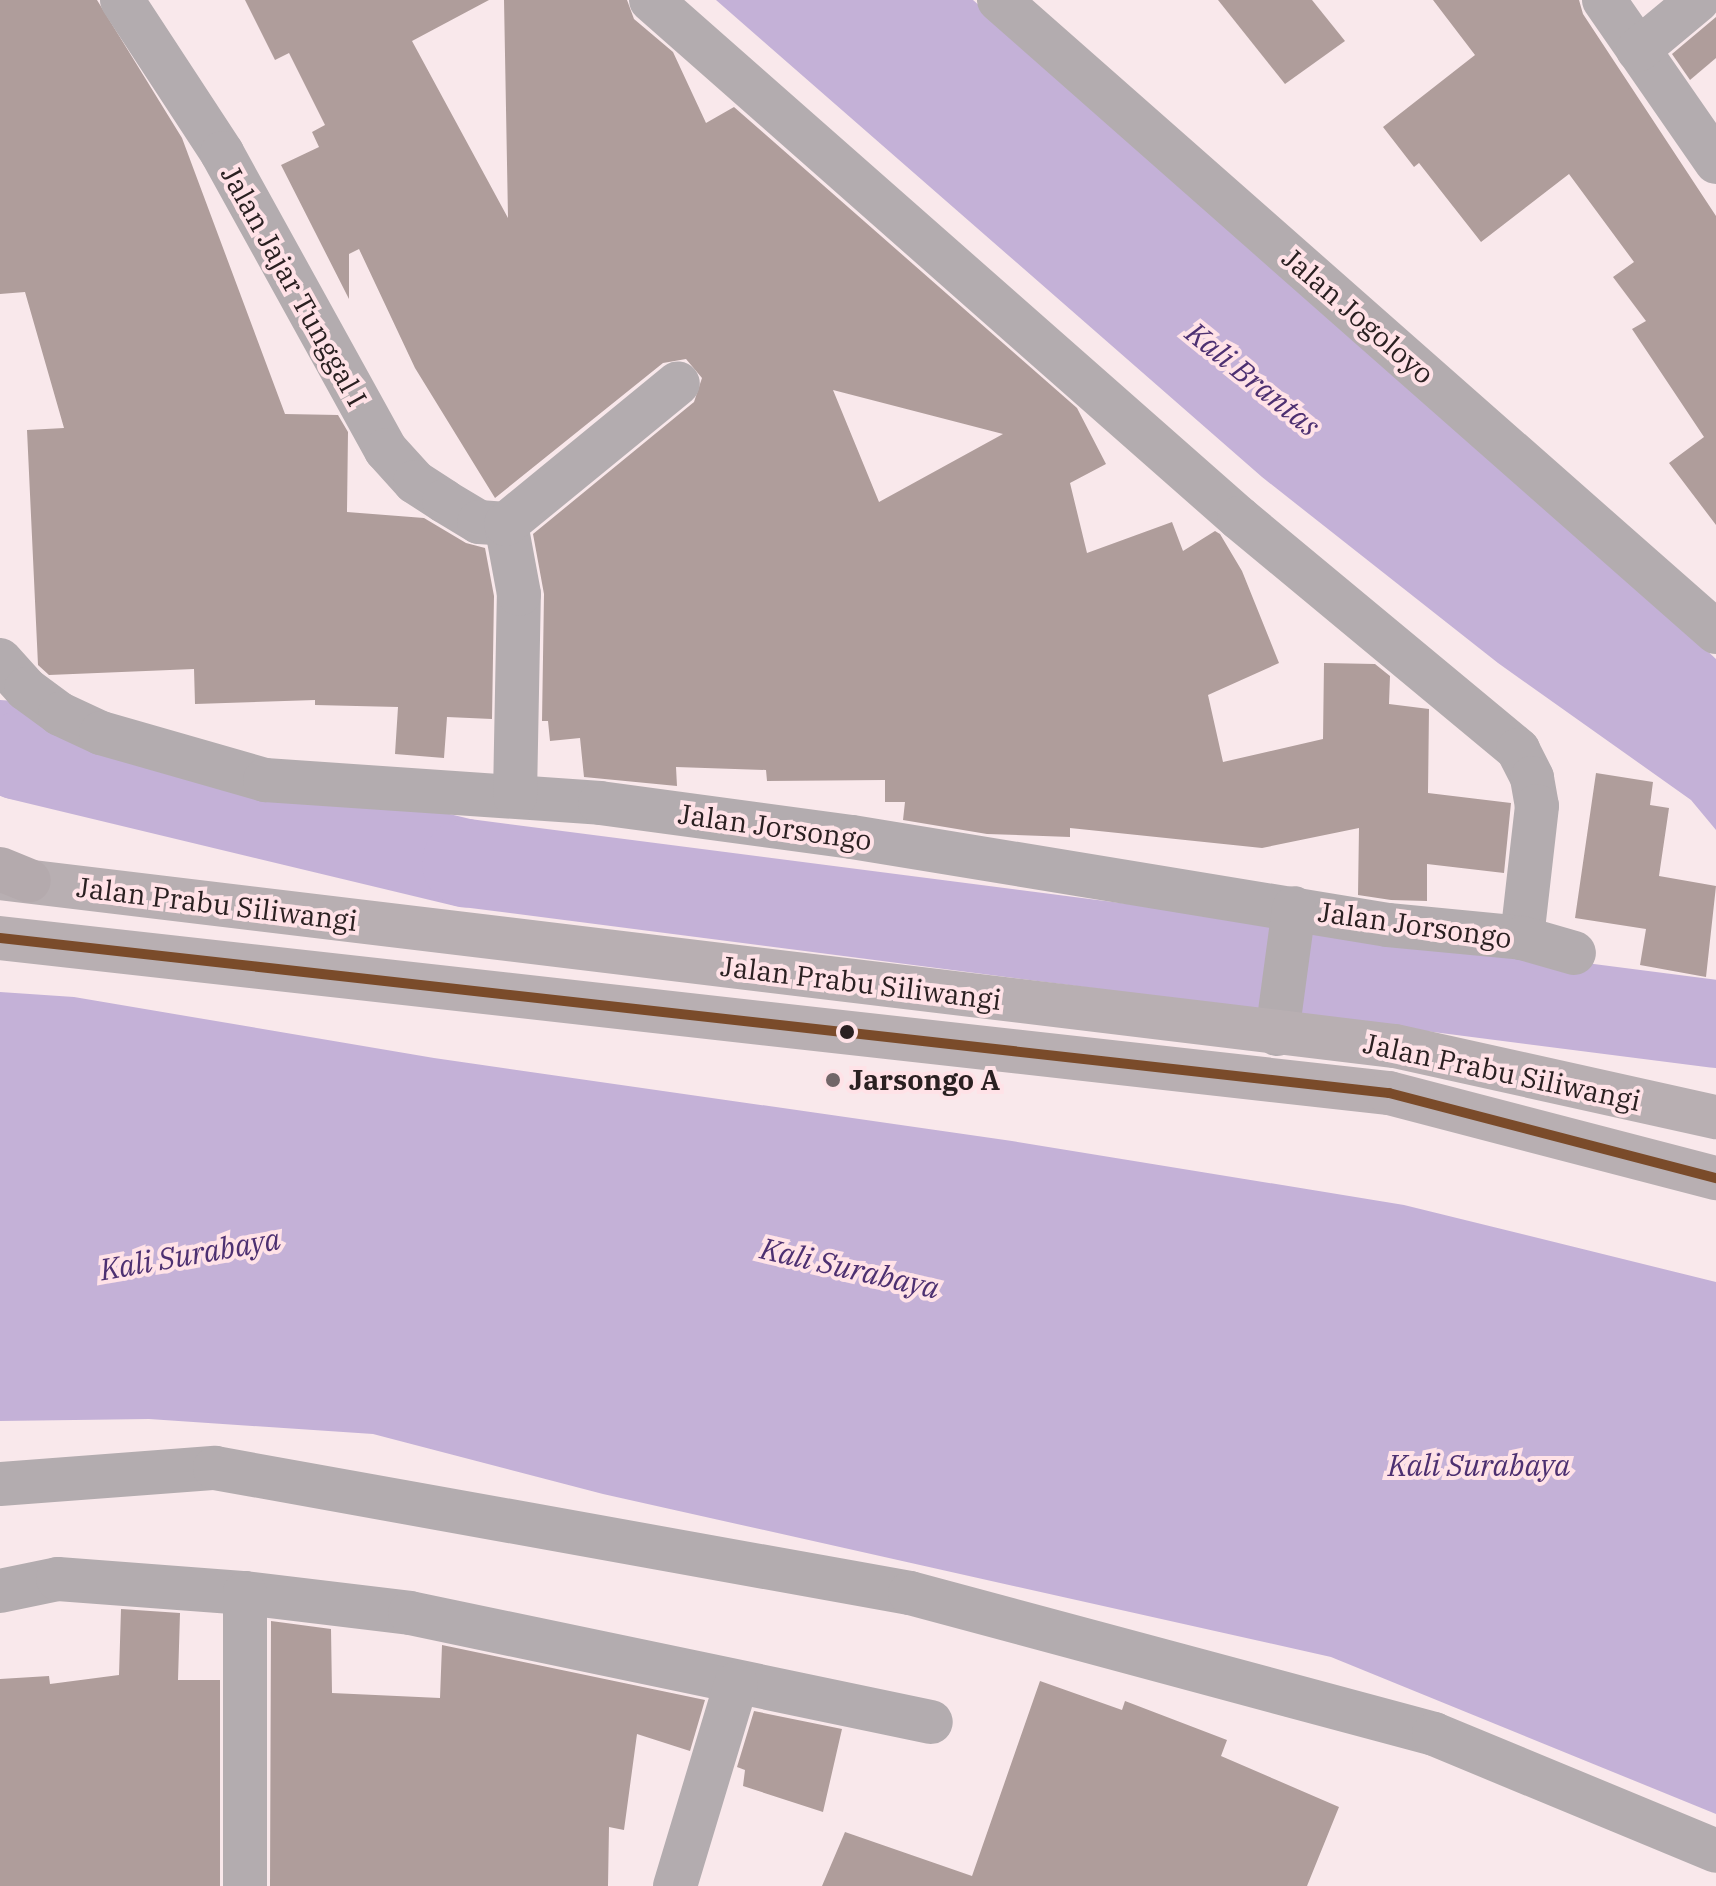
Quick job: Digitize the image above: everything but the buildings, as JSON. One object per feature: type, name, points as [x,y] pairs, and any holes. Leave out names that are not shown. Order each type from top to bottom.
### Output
[{"type":"main road","name":"Jalan Prabu Siliwangi","points":[[10,876],[1278,1028],[1395,1046],[1716,1117]]},
{"type":"main road","name":"Jalan Prabu Siliwangi","points":[[0,938],[1389,1093],[1716,1178]]},
{"type":"street","name":"Jalan Jajar Tunggal I","points":[[122,0],[222,153],[386,450],[415,482],[444,501],[479,522],[506,524]]},
{"type":"street","points":[[651,0],[1227,508],[1518,750],[1532,778],[1537,806],[1522,938]]},
{"type":"street","name":"Jalan Jogoloyo","points":[[999,0],[1716,632]]},
{"type":"street","points":[[1604,0],[1716,162]]},
{"type":"street","points":[[1638,50],[1698,0]]},
{"type":"street","points":[[515,796],[519,594],[506,524],[678,383]]},
{"type":"street","name":"Jalan Jorsongo","points":[[0,660],[26,689],[60,714],[101,733],[265,780],[515,796],[866,839],[1294,915],[1522,938],[1574,953]]},
{"type":"street","points":[[1278,1028],[1294,915]]},
{"type":"street","points":[[0,1484],[215,1468],[910,1593],[1434,1734],[1716,1851]]},
{"type":"street","points":[[0,1591],[58,1579],[245,1593],[410,1613],[736,1684],[931,1722]]},
{"type":"street","points":[[245,1593],[245,1886]]},
{"type":"street","points":[[675,1886],[736,1684]]},
{"type":"water","name":"Kali Brantas","points":[[716,0],[973,0],[1514,473],[1716,659],[1716,830],[1691,800],[1498,663],[1262,477]]},
{"type":"water","name":"Kali Surabaya","points":[[0,992],[74,997],[434,1058],[1012,1141],[1404,1205],[1716,1282],[1716,1814],[1331,1657],[603,1494],[373,1434],[149,1419],[0,1421]]},
{"type":"waterway","points":[[0,744],[19,756],[466,863],[1716,1024]]},
{"type":"transit line","points":[[0,938],[1389,1093],[1716,1178]]},
{"type":"place","name":"Jarsongo A","points":[[833,1080]]}]
